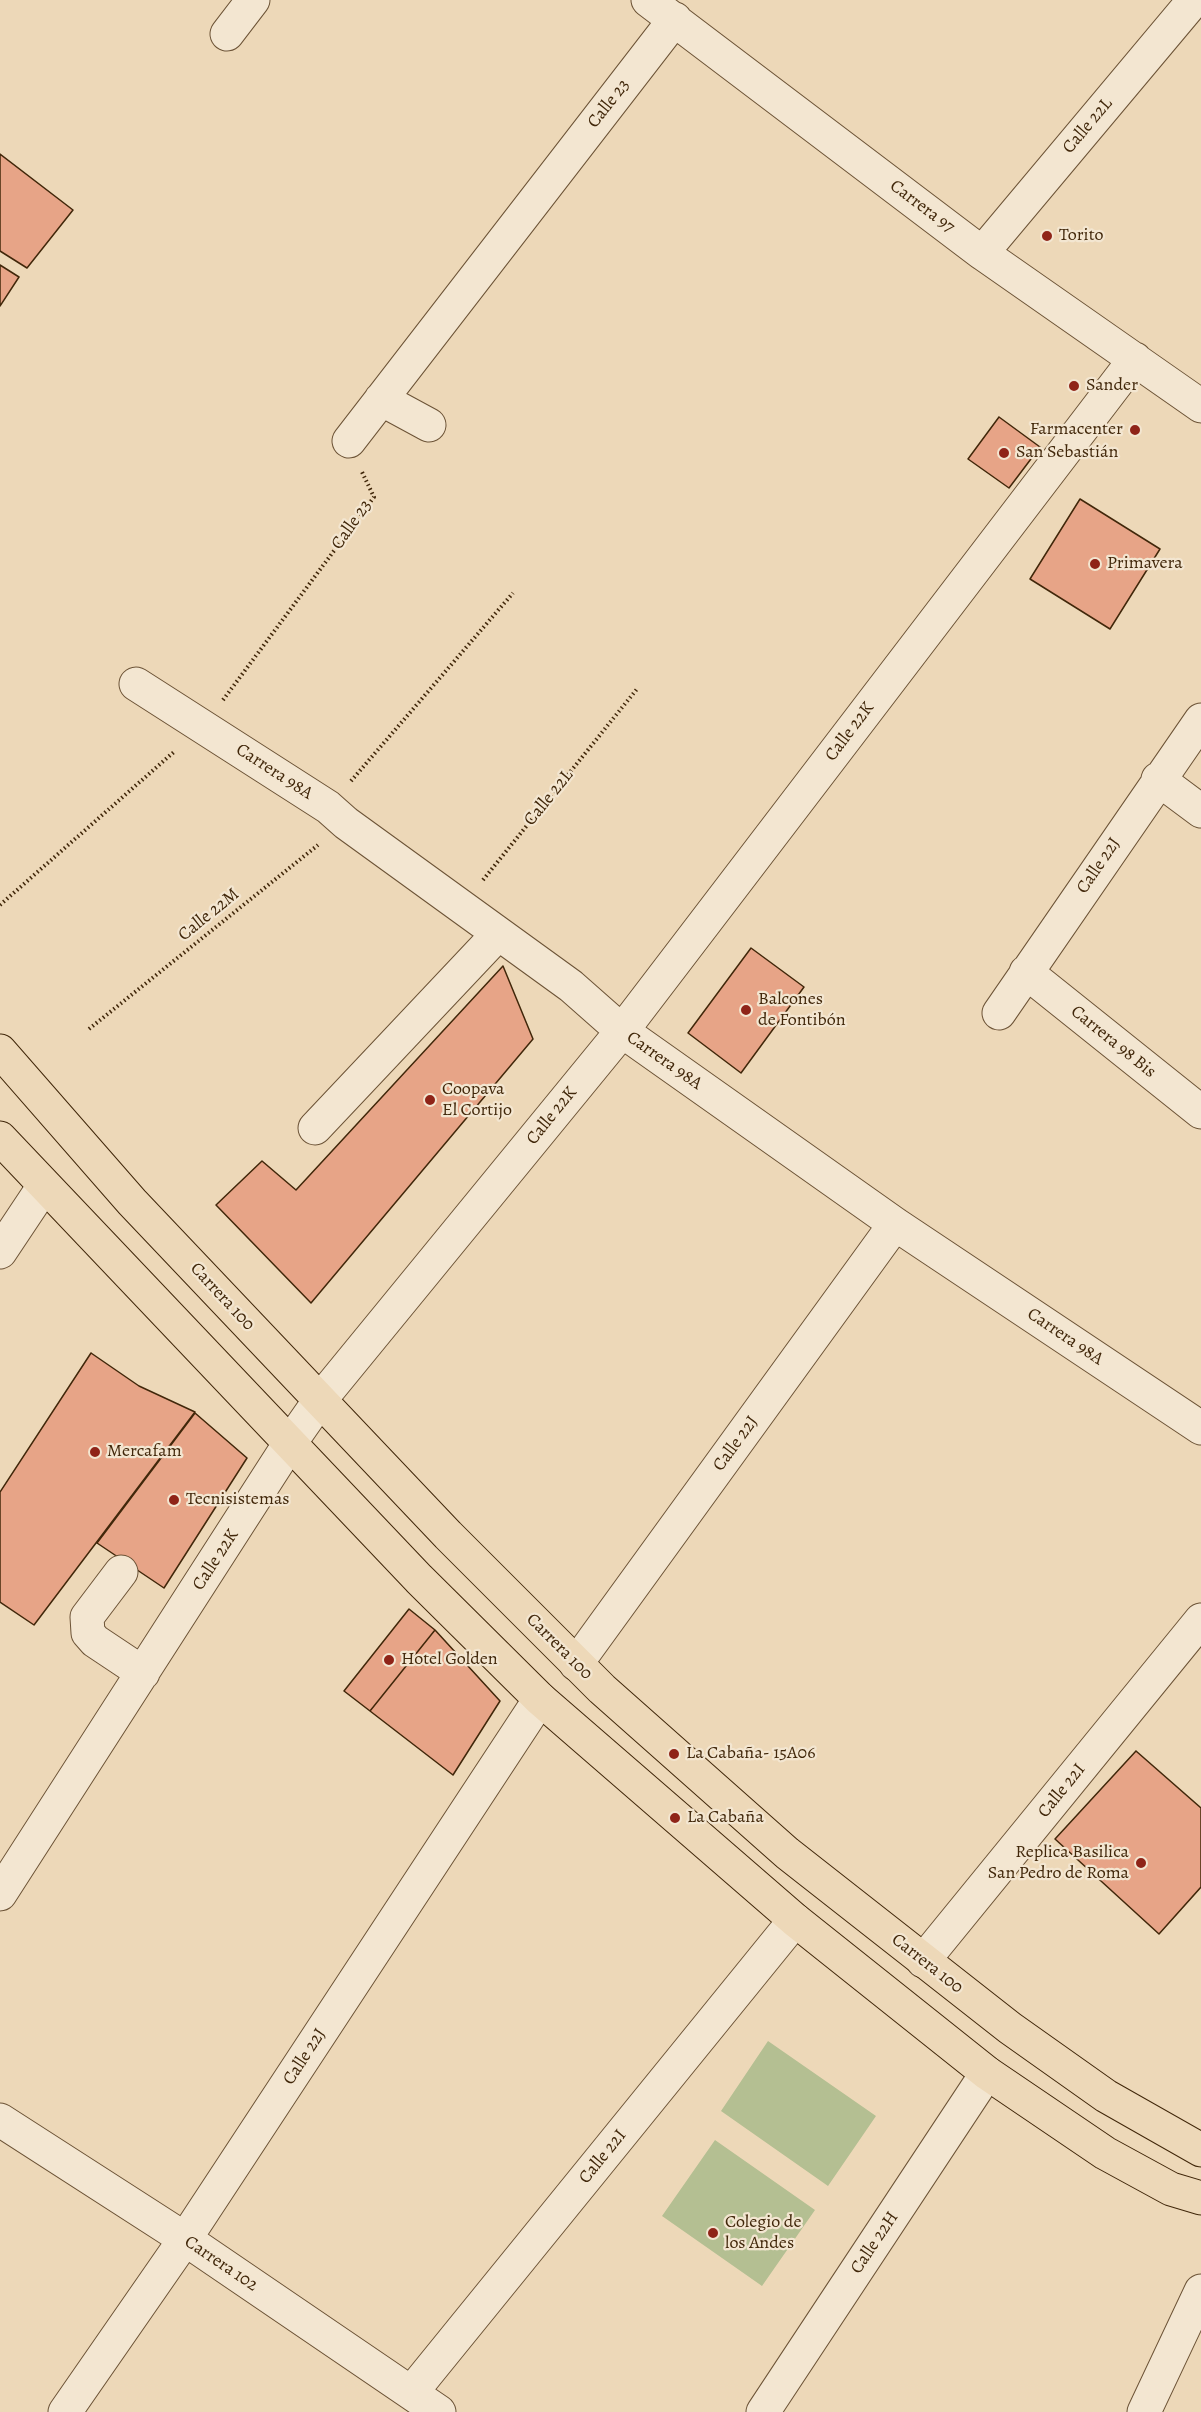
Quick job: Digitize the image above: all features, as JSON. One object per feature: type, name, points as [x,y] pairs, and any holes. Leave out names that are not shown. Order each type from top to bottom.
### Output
[{"type":"main road","name":"Carrera 100","points":[[0,1051],[132,1202],[447,1534],[576,1664],[674,1754],[787,1853],[1010,2028],[1106,2096],[1201,2150]]},
{"type":"main road","points":[[0,1138],[419,1579],[540,1699],[795,1920],[987,2073],[1105,2153],[1171,2188],[1201,2198]]},
{"type":"street","points":[[226,34],[253,0]]},
{"type":"street","name":"Carrera 97","points":[[648,0],[982,253],[1201,406]]},
{"type":"street","name":"Calle 22L","points":[[982,253],[1194,0]]},
{"type":"street","name":"Calle 23","points":[[349,441],[675,19]]},
{"type":"street","name":"Calle 22K","points":[[0,1894],[290,1443],[320,1400],[622,1031],[1135,359]]},
{"type":"street","points":[[381,399],[429,425]]},
{"type":"street","name":"Carrera 98A","points":[[136,684],[337,815],[571,986],[622,1031],[895,1224],[1201,1428]]},
{"type":"street","name":"Calle 22J","points":[[999,1012],[1201,720]]},
{"type":"street","points":[[1158,779],[1201,811]]},
{"type":"street","points":[[315,1128],[498,934]]},
{"type":"street","name":"Carrera 98 Bis","points":[[1026,972],[1201,1112]]},
{"type":"street","points":[[0,1252],[44,1186]]},
{"type":"street","name":"Calle 22J","points":[[576,1664],[895,1224]]},
{"type":"street","points":[[121,1572],[87,1617],[86,1626],[88,1633],[95,1641],[143,1673]]},
{"type":"street","name":"Calle 22I","points":[[923,1961],[1201,1620]]},
{"type":"street","name":"Calle 22J","points":[[64,2412],[185,2239],[540,1699]]},
{"type":"street","name":"Calle 22I","points":[[411,2394],[795,1920]]},
{"type":"street","name":"Calle 22H","points":[[763,2412],[987,2073]]},
{"type":"street","name":"Carrera 102","points":[[0,2120],[185,2239],[439,2412]]},
{"type":"street","points":[[1144,2412],[1201,2291]]},
{"type":"path","name":"Calle 23","points":[[0,905],[203,726],[374,497],[349,441]]},
{"type":"path","name":"Calle 22M","points":[[89,1029],[337,815],[513,593]]},
{"type":"path","name":"Calle 22L","points":[[462,907],[637,689]]},
{"type":"green space","points":[[768,2041],[876,2116],[828,2186],[721,2111]]},
{"type":"green space","points":[[715,2140],[815,2210],[762,2286],[662,2216]]},
{"type":"building","points":[[0,154],[73,210],[27,268],[0,251]]},
{"type":"building","points":[[0,265],[19,277],[0,306]]},
{"type":"building","name":"San Sebastián","points":[[999,417],[1040,447],[1009,488],[968,459]]},
{"type":"building","name":"Primavera","points":[[1080,499],[1160,549],[1110,629],[1030,579]]},
{"type":"building","name":"Balcones de Fontibón","points":[[751,948],[804,987],[741,1073],[688,1033]]},
{"type":"building","name":"Coopava El Cortijo","points":[[503,966],[533,1039],[311,1303],[216,1205],[262,1161],[296,1190]]},
{"type":"building","name":"Mercafam","points":[[91,1353],[139,1386],[195,1412],[34,1625],[0,1602],[0,1492]]},
{"type":"building","name":"Tecnisistemas","points":[[195,1413],[247,1458],[164,1588],[97,1543]]},
{"type":"building","name":"Hotel Golden","points":[[409,1609],[435,1630],[370,1711],[344,1691]]},
{"type":"building","points":[[435,1630],[500,1701],[453,1775],[370,1711]]},
{"type":"building","name":"Replica Basilica San Pedro de Roma","points":[[1136,1751],[1201,1808],[1201,1887],[1159,1934],[1055,1839]]},
{"type":"place","name":"Torito","points":[[1047,236]]},
{"type":"place","name":"Sander","points":[[1074,386]]},
{"type":"place","name":"Farmacenter","points":[[1135,430]]},
{"type":"place","name":"San Sebastián","points":[[1004,453]]},
{"type":"place","name":"Primavera","points":[[1095,564]]},
{"type":"place","name":"Balcones de Fontibón","points":[[746,1010]]},
{"type":"place","name":"Coopava El Cortijo","points":[[430,1100]]},
{"type":"place","name":"Mercafam","points":[[95,1452]]},
{"type":"place","name":"Tecnisistemas","points":[[174,1500]]},
{"type":"place","name":"Hotel Golden","points":[[389,1660]]},
{"type":"place","name":"La Cabaña- 15A06","points":[[674,1754]]},
{"type":"place","name":"La Cabaña","points":[[675,1818]]},
{"type":"place","name":"Replica Basilica San Pedro de Roma","points":[[1141,1863]]},
{"type":"place","name":"Colegio de los Andes","points":[[713,2233]]}]
